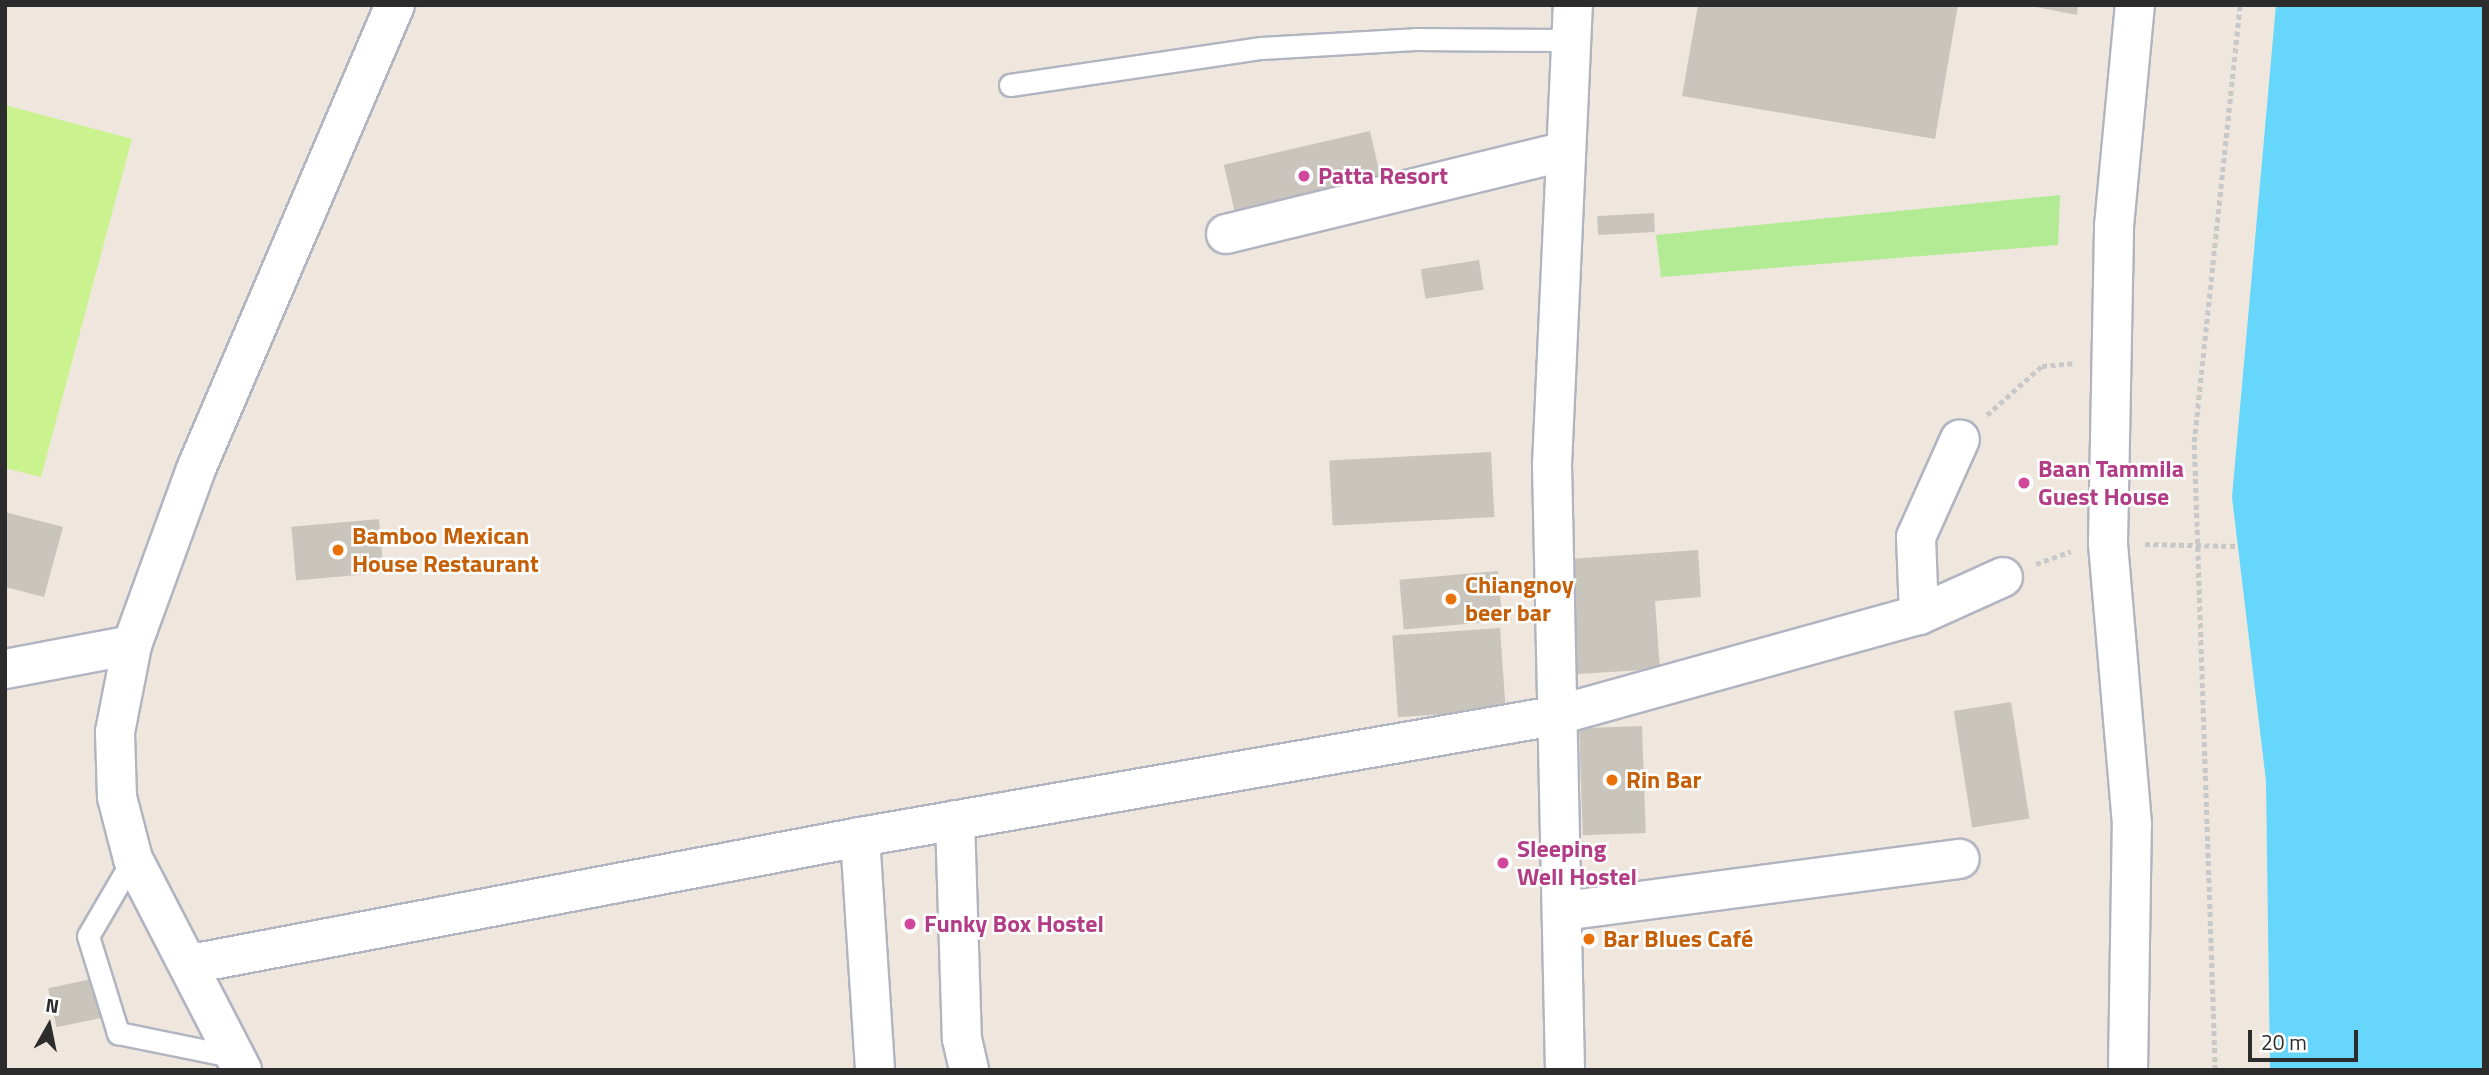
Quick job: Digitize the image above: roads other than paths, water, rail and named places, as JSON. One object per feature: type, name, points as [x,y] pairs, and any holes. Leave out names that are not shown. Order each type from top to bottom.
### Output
[{"type":"street","points":[[239,1063],[191,964],[134,859],[117,797],[115,732],[132,645],[196,469],[395,5]]},
{"type":"street","points":[[2128,1070],[2132,824],[2093,545],[2114,226],[2134,5]]},
{"type":"street","points":[[1565,1070],[1563,911],[1554,716],[1552,465],[1562,152],[1572,23]]},
{"type":"street","points":[[1226,234],[1562,152]]},
{"type":"street","points":[[1919,615],[1916,537],[1961,439]]},
{"type":"street","points":[[191,964],[860,837],[1554,716],[1919,615],[2003,577]]},
{"type":"street","points":[[5,669],[132,645]]},
{"type":"street","points":[[955,820],[962,1039],[969,1070]]},
{"type":"street","points":[[860,837],[875,1070]]},
{"type":"street","points":[[1563,911],[1960,859]]},
{"type":"lane","points":[[1010,85],[1261,48],[1415,39],[1572,23]]},
{"type":"lane","points":[[134,859],[89,936],[118,1032],[239,1063]]},
{"type":"water","points":[[2276,5],[2484,5],[2484,1070],[2270,1070],[2266,781],[2232,497]]},
{"type":"place","name":"Patta Resort","points":[[1304,176]]},
{"type":"place","name":"Baan Tammila Guest House","points":[[2024,483]]},
{"type":"place","name":"Bamboo Mexican House Restaurant","points":[[338,550]]},
{"type":"place","name":"Chiangnoy beer bar","points":[[1451,599]]},
{"type":"place","name":"Rin Bar","points":[[1612,780]]},
{"type":"place","name":"Sleeping Well Hostel","points":[[1503,863]]},
{"type":"place","name":"Funky Box Hostel","points":[[910,924]]},
{"type":"place","name":"Bar Blues Café","points":[[1589,939]]}]
